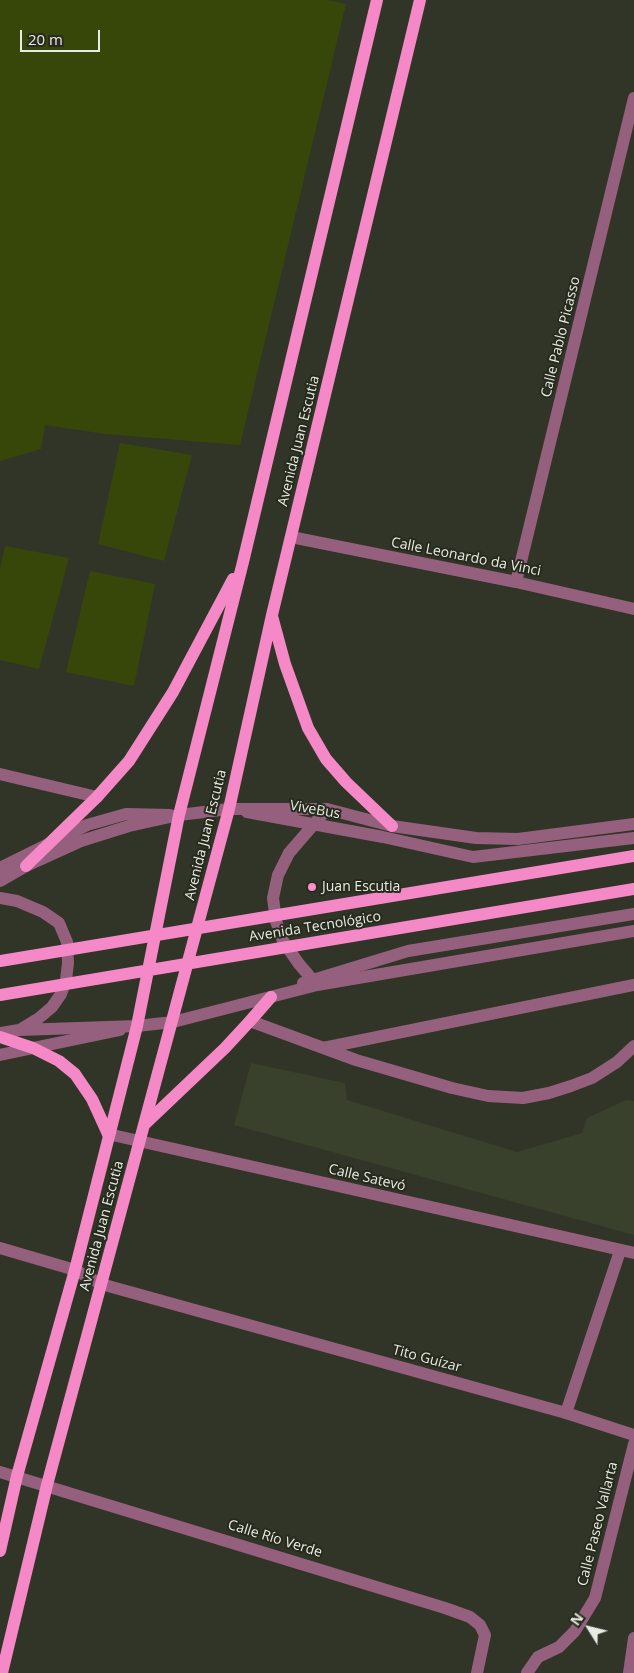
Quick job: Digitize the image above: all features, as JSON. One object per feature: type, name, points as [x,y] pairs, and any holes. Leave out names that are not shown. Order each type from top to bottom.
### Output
[{"type":"main road","name":"Avenida Juan Escutia","points":[[0,1551],[17,1476],[75,1270],[108,1134],[142,1026],[179,815],[243,562],[377,0]]},
{"type":"main road","name":"Avenida Juan Escutia","points":[[2,1673],[47,1485],[229,809],[272,615],[420,0]]},
{"type":"main road","points":[[26,866],[97,797],[129,761],[173,692],[243,562]]},
{"type":"main road","points":[[272,615],[296,698],[308,728],[326,759],[346,782],[392,826]]},
{"type":"main road","name":"Avenida Tecnológico","points":[[0,961],[634,856]]},
{"type":"main road","name":"Avenida Tecnológico","points":[[0,995],[634,890]]},
{"type":"main road","points":[[144,1125],[250,1021],[271,996]]},
{"type":"main road","points":[[0,1035],[60,1061],[75,1074],[92,1098],[108,1134]]},
{"type":"street","name":"Calle Pablo Picasso","points":[[516,582],[634,98]]},
{"type":"street","name":"Calle Leonardo da Vinci","points":[[291,538],[516,582],[634,609]]},
{"type":"street","points":[[0,774],[97,797]]},
{"type":"street","points":[[0,882],[26,866],[81,842],[129,826],[179,815],[229,809],[327,809],[392,826],[476,838],[518,839],[634,824]]},
{"type":"street","name":"ViveBus","points":[[229,809],[383,837],[473,858],[634,838]]},
{"type":"street","points":[[315,982],[299,964],[283,940],[276,921],[273,898],[278,875],[289,854],[327,809]]},
{"type":"street","points":[[0,868],[87,825],[126,814],[179,815]]},
{"type":"street","points":[[0,898],[18,901],[43,912],[59,923],[67,942],[68,963],[66,980],[61,994],[52,1007],[39,1018],[19,1030]]},
{"type":"street","points":[[0,1055],[142,1026],[173,1022],[271,996],[408,951],[634,914]]},
{"type":"street","points":[[173,1022],[315,982],[634,931]]},
{"type":"street","points":[[322,1048],[634,985]]},
{"type":"street","points":[[250,1021],[356,1060],[452,1088],[488,1096],[523,1098],[549,1093],[592,1078],[616,1062],[634,1046]]},
{"type":"street","points":[[0,1035],[19,1030],[142,1026]]},
{"type":"street","name":"Calle Satevó","points":[[108,1134],[620,1251]]},
{"type":"street","name":"Tito Guízar","points":[[0,1248],[75,1270],[101,1284],[566,1413],[634,1435]]},
{"type":"street","points":[[566,1413],[620,1251],[634,1253]]},
{"type":"street","name":"Calle Paseo Vallarta","points":[[527,1673],[538,1657],[559,1647],[575,1632],[595,1598],[634,1444]]},
{"type":"street","name":"Calle Río Verde","points":[[0,1472],[470,1617],[480,1625],[485,1635],[477,1673]]},
{"type":"street","points":[[629,1673],[633,1656],[634,1638]]},
{"type":"shaded area","points":[[251,1063],[345,1083],[347,1100],[517,1152],[582,1133],[587,1118],[626,1100],[634,1101],[634,1235],[234,1125]]},
{"type":"green space","points":[[0,0],[328,0],[346,4],[240,445],[105,434],[45,425],[41,449],[0,461]]},
{"type":"green space","points":[[120,443],[192,455],[164,561],[98,544]]},
{"type":"green space","points":[[5,546],[69,558],[39,669],[0,660],[0,569]]},
{"type":"green space","points":[[90,571],[155,584],[134,686],[66,672]]},
{"type":"place","name":"Juan Escutia","points":[[312,887]]}]
